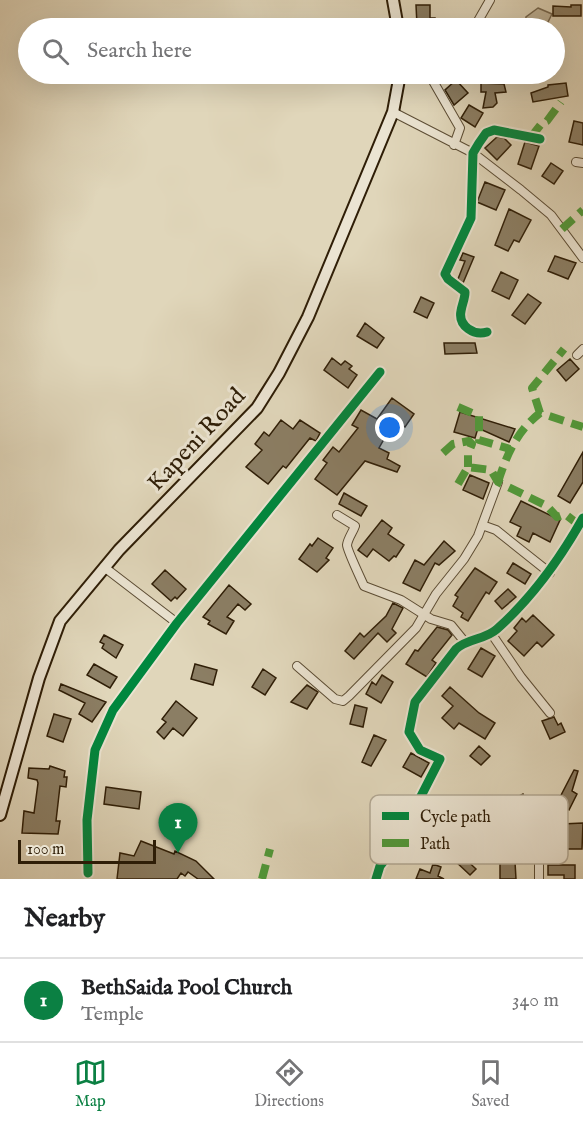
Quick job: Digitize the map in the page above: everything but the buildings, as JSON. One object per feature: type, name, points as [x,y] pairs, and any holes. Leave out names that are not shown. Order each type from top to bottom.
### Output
[{"type":"main road","points":[[393,0],[396,18]]},
{"type":"main road","name":"Kapeni Road","points":[[0,815],[54,634],[69,608],[104,567],[256,408],[279,373],[308,317],[393,112],[398,84]]},
{"type":"street","points":[[480,18],[490,0]]},
{"type":"street","points":[[435,84],[460,128],[454,145]]},
{"type":"street","points":[[393,112],[473,153],[544,208],[583,258]]},
{"type":"street","points":[[487,332],[475,333],[467,328],[460,314],[465,291],[448,279],[445,274],[471,218],[473,153],[486,134],[494,130],[540,139]]},
{"type":"street","points":[[88,873],[87,820],[95,750],[113,710],[177,622],[380,372]]},
{"type":"street","points":[[297,666],[335,699],[343,701],[401,644],[464,559],[478,536],[498,482]]},
{"type":"street","points":[[337,515],[355,526],[347,545],[348,553],[356,564],[364,586],[424,613],[431,619],[451,625],[464,642]]},
{"type":"street","points":[[422,795],[440,759],[420,750],[409,732],[415,702],[464,642],[491,633],[549,573],[583,518]]},
{"type":"street","points":[[482,525],[496,530],[549,573]]},
{"type":"street","points":[[104,567],[177,622]]},
{"type":"street","points":[[491,633],[521,677],[550,713]]},
{"type":"street","points":[[376,879],[382,864]]},
{"type":"street","points":[[539,864],[539,879]]},
{"type":"shaded area","points":[[538,8],[552,14],[550,18],[526,17]]},
{"type":"marked path","points":[[531,137],[561,102]]},
{"type":"marked path","points":[[562,229],[583,210]]},
{"type":"marked path","points":[[540,413],[532,388],[564,349]]},
{"type":"marked path","points":[[458,407],[479,416],[479,440],[510,449]]},
{"type":"marked path","points":[[498,482],[519,435],[540,413],[583,427]]},
{"type":"marked path","points":[[443,453],[453,444],[469,441],[472,444],[468,454],[468,467]]},
{"type":"marked path","points":[[458,484],[468,467],[491,470],[498,482],[547,506],[557,517],[565,514],[579,525]]},
{"type":"marked path","points":[[262,879],[270,849]]},
{"type":"cycle path","points":[[487,332],[477,333],[464,325],[461,311],[465,292],[445,274],[471,218],[473,153],[486,133],[494,130],[540,139]]},
{"type":"cycle path","points":[[88,873],[87,820],[95,750],[113,710],[177,623],[380,372]]},
{"type":"cycle path","points":[[422,795],[440,759],[420,750],[409,732],[415,702],[456,649],[492,633],[534,591],[555,563],[583,518]]},
{"type":"cycle path","points":[[376,879],[382,864]]},
{"type":"place","name":"BethSaida Pool Church","points":[[178,853]]}]
